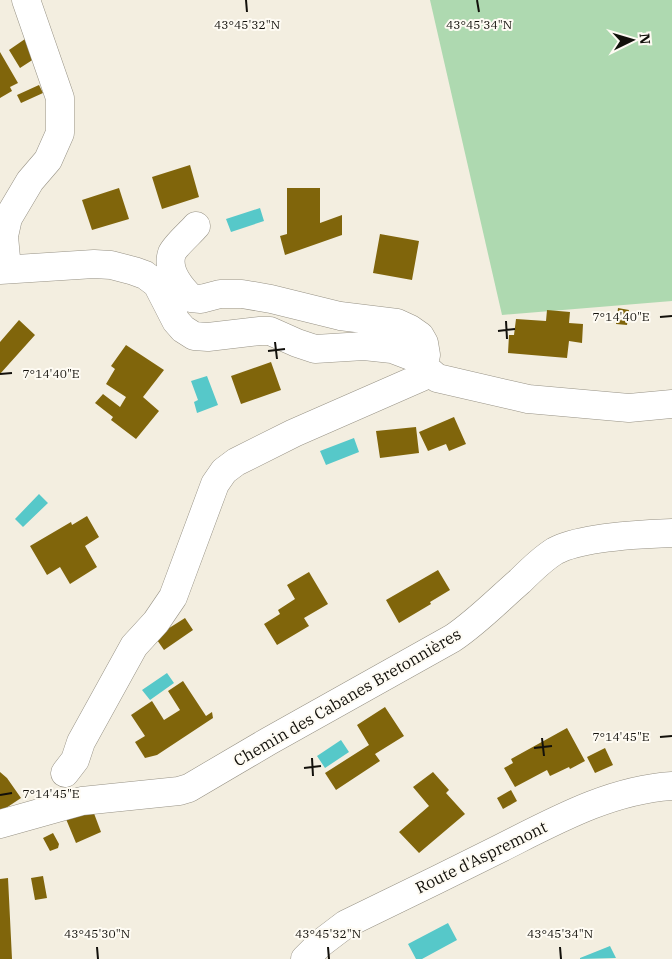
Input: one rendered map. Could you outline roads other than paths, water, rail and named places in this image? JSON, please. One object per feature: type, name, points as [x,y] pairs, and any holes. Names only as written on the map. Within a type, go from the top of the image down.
[{"type":"street","points":[[26,0],[60,98],[60,133],[48,160],[30,181],[8,218],[4,236],[3,269],[94,264],[111,265],[145,275],[157,284],[176,321],[194,336],[208,337],[270,331],[296,344],[316,349],[364,346],[392,349],[413,357],[437,378],[528,399],[629,408],[672,404]]},
{"type":"street","points":[[196,226],[172,252],[171,264],[173,274],[191,298],[201,299],[220,294],[242,294],[271,298],[340,316],[397,323],[420,336],[424,343],[427,369]]},
{"type":"street","points":[[65,773],[76,760],[81,742],[134,646],[156,622],[173,597],[214,484],[224,470],[294,433],[427,369]]},
{"type":"street","name":"Chemin des Cabanes Bretonnières","points":[[0,824],[82,801],[179,791],[189,788],[277,736],[453,638],[469,627],[540,562],[556,551],[585,542],[609,538],[672,534]]},
{"type":"street","name":"Route d'Aspremont","points":[[305,959],[321,943],[346,924],[557,820],[603,800],[628,792],[653,787],[672,786]]},
{"type":"water","points":[[260,208],[264,221],[231,232],[226,219]]},
{"type":"water","points":[[207,376],[218,405],[197,413],[194,402],[198,400],[191,381]]},
{"type":"water","points":[[354,438],[359,452],[326,465],[320,451]]},
{"type":"water","points":[[39,494],[48,503],[23,527],[15,519]]},
{"type":"water","points":[[167,673],[174,683],[150,700],[142,690]]},
{"type":"water","points":[[341,740],[349,752],[325,768],[317,756]]},
{"type":"water","points":[[448,923],[457,940],[422,959],[416,959],[408,944]]},
{"type":"water","points":[[610,946],[616,958],[580,959],[580,958]]}]
